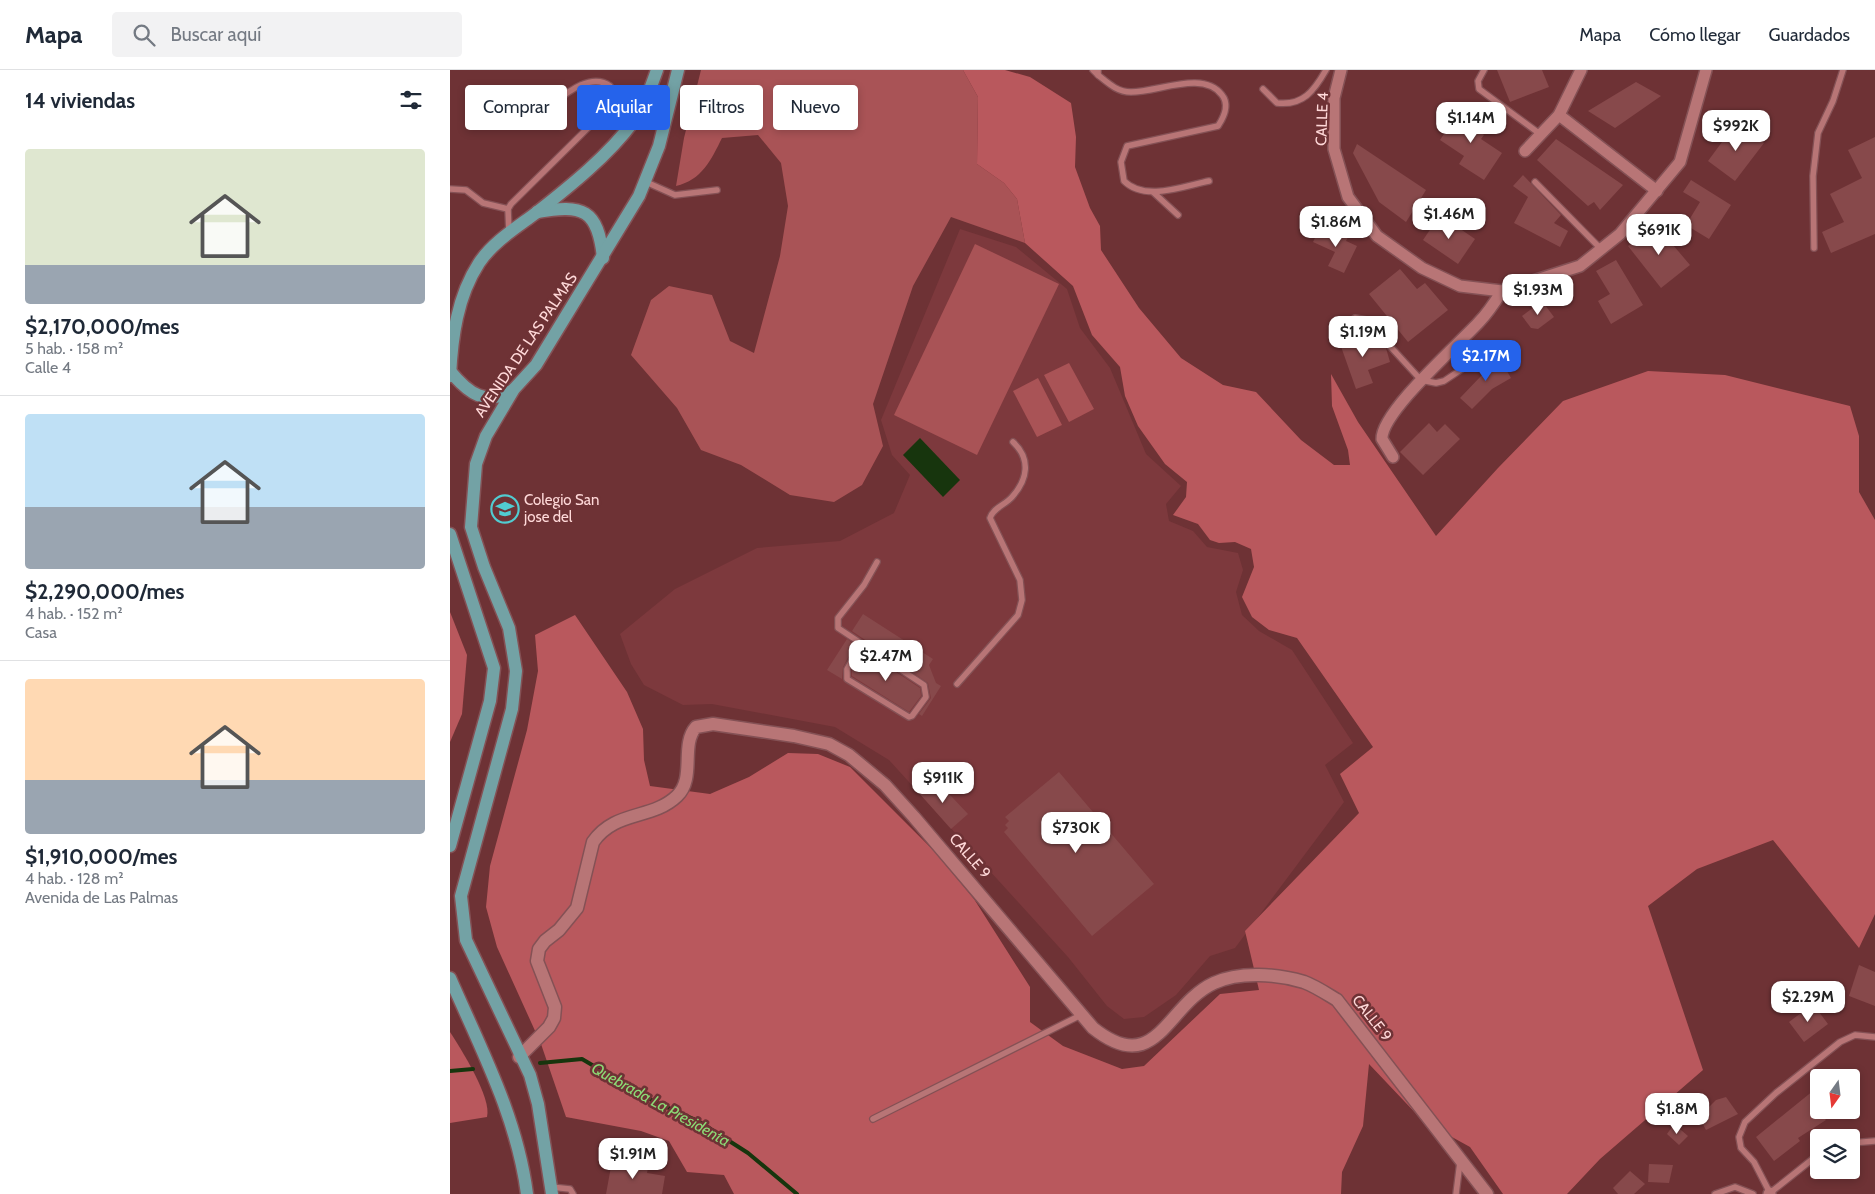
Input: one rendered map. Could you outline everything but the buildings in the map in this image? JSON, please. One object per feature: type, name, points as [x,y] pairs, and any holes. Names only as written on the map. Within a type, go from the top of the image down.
[{"type":"main road","points":[[450,376],[452,339],[466,288],[479,263],[509,232],[537,212],[598,160],[633,122],[646,100],[657,70]]},
{"type":"main road","name":"AVENIDA DE LAS PALMAS","points":[[552,1190],[538,1104],[530,1075],[519,1056],[466,940],[461,896],[512,709],[516,671],[509,628],[484,568],[471,527],[476,464],[486,436],[514,390],[536,365],[603,258],[639,196],[659,146],[678,70]]},
{"type":"main road","points":[[537,212],[558,208],[585,212],[594,221],[600,234],[603,258]]},
{"type":"main road","points":[[450,371],[460,383],[478,396],[490,399],[504,396],[514,390]]},
{"type":"main road","points":[[450,534],[494,668],[490,701],[450,846]]},
{"type":"main road","points":[[450,978],[500,1088],[514,1128],[527,1194]]},
{"type":"street","name":"CALLE 4","points":[[1342,70],[1334,98],[1334,149],[1348,197],[1377,236],[1422,268],[1460,286],[1502,291],[1580,266],[1620,234],[1680,162],[1706,70]]},
{"type":"street","points":[[1525,151],[1559,115],[1581,70]]},
{"type":"street","points":[[1559,115],[1657,191]]},
{"type":"street","points":[[1393,457],[1382,439],[1384,426],[1421,380],[1479,323],[1502,291]]},
{"type":"street","name":"CALLE 9","points":[[519,1056],[549,1028],[554,1018],[555,1008],[537,961],[539,949],[545,940],[559,930],[576,908],[593,842],[604,828],[631,815],[656,809],[679,794],[687,771],[690,736],[696,726],[704,724],[794,736],[829,744],[849,755],[884,785],[914,817],[1093,1028],[1115,1042],[1140,1046],[1152,1041],[1200,992],[1214,983],[1245,976],[1277,976],[1305,982],[1337,1000],[1487,1194]]},
{"type":"lane","points":[[1264,88],[1277,103],[1289,104],[1302,100],[1316,87],[1326,70]]},
{"type":"lane","points":[[1484,70],[1478,81],[1478,90],[1540,134]]},
{"type":"lane","points":[[1814,248],[1813,176],[1818,133],[1833,101],[1843,70]]},
{"type":"lane","points":[[1096,72],[1110,86],[1132,92],[1202,81],[1217,89],[1224,97],[1226,110],[1218,126],[1127,146],[1120,162],[1124,181],[1137,191],[1153,192],[1209,181]]},
{"type":"lane","points":[[509,232],[508,209],[604,112],[612,94],[610,86],[603,80],[588,80],[567,94]]},
{"type":"lane","points":[[646,182],[675,195],[717,190]]},
{"type":"lane","points":[[1535,182],[1602,250]]},
{"type":"lane","points":[[450,190],[466,190],[484,203],[508,209]]},
{"type":"lane","points":[[1153,192],[1178,215]]},
{"type":"lane","points":[[1341,331],[1355,318],[1366,320],[1421,380],[1436,383],[1444,382],[1471,363],[1496,351]]},
{"type":"lane","points":[[956,684],[1018,615],[1022,600],[1020,580],[990,518],[993,512],[1013,496],[1025,474],[1026,460],[1022,450],[1013,442]]},
{"type":"lane","points":[[861,644],[847,669],[847,679],[909,717],[912,716],[926,698],[924,685],[861,644],[836,625],[838,618],[864,585],[877,562]]},
{"type":"lane","points":[[874,1119],[1083,1014]]},
{"type":"lane","points":[[1810,1161],[1770,1193],[1754,1162],[1741,1148],[1739,1137],[1745,1122],[1776,1093],[1840,1042],[1855,1035],[1875,1037]]},
{"type":"lane","points":[[1860,1142],[1875,1141]]},
{"type":"lane","points":[[1456,1194],[1460,1160]]},
{"type":"lane","points":[[1715,1194],[1735,1187],[1753,1194]]},
{"type":"lane","points":[[552,1190],[570,1189],[573,1194]]},
{"type":"shaded area","points":[[701,70],[963,70],[978,97],[977,164],[1004,183],[1017,199],[1025,243],[951,217],[913,286],[873,404],[883,446],[862,485],[834,502],[790,495],[741,465],[701,450],[677,408],[631,355],[651,300],[669,286],[712,295],[730,341],[754,353],[780,256],[788,206],[781,163],[758,135],[722,138],[705,168],[693,179],[676,186],[686,130],[763,130],[763,85],[697,85]]},
{"type":"shaded area","points":[[963,70],[1005,70],[1030,77],[1071,103],[1076,137],[1075,167],[1090,208],[1100,226],[1101,250],[1139,308],[1181,358],[1223,385],[1256,392],[1301,440],[1334,465],[1350,465],[1348,450],[1332,406],[1331,374],[1358,422],[1436,536],[1563,401],[1648,371],[1725,375],[1850,406],[1859,436],[1859,492],[1875,520],[1875,914],[1859,948],[1773,840],[1697,869],[1648,906],[1703,1070],[1600,1159],[1567,1194],[1503,1194],[1470,1147],[1423,1121],[1369,1064],[1363,1126],[1342,1172],[1341,1194],[734,1194],[724,1175],[687,1172],[669,1141],[641,1131],[566,1117],[541,1044],[497,947],[486,907],[490,866],[527,730],[538,671],[535,635],[575,615],[627,692],[643,729],[644,760],[650,786],[710,794],[749,777],[788,753],[818,754],[850,767],[936,853],[974,899],[1030,987],[1030,1022],[1063,1046],[1122,1069],[1144,1066],[1220,994],[1259,990],[1245,931],[1359,813],[1340,774],[1373,747],[1297,638],[1269,630],[1252,617],[1242,597],[1254,567],[1251,549],[1235,542],[1219,543],[1210,540],[1198,524],[1173,515],[1186,497],[1187,482],[1165,464],[1138,426],[1125,396],[1120,367],[1092,335],[1073,286],[1025,243],[1017,199],[1004,183],[977,164],[978,97]]},
{"type":"shaded area","points":[[960,229],[1016,247],[1067,289],[1080,328],[1110,368],[1146,454],[1181,486],[1166,504],[1169,521],[1193,531],[1207,547],[1238,553],[1243,570],[1236,592],[1242,615],[1259,631],[1292,650],[1353,743],[1325,765],[1344,802],[1235,948],[1210,956],[1176,995],[1144,1017],[1124,1019],[1107,1006],[1068,957],[889,760],[835,727],[712,704],[683,705],[644,685],[631,664],[620,634],[675,589],[757,548],[840,541],[894,513],[910,475],[892,455],[881,420]]},
{"type":"shaded area","points":[[975,244],[1059,284],[977,455],[894,415]]},
{"type":"shaded area","points":[[1069,363],[1094,409],[1069,422],[1044,375]]},
{"type":"shaded area","points":[[1038,378],[1062,425],[1037,437],[1013,391]]},
{"type":"shaded area","points":[[920,438],[960,480],[943,497],[903,455]]},
{"type":"shaded area","points":[[450,612],[467,655],[462,714],[450,742]]},
{"type":"shaded area","points":[[450,1032],[468,1061],[480,1086],[485,1098],[487,1117],[450,1123]]},
{"type":"waterway","name":"Quebrada La Presidenta","points":[[540,1063],[582,1059],[653,1101],[698,1121],[748,1153],[797,1194]]},
{"type":"waterway","name":"Quebrada La Presidenta","points":[[450,1071],[473,1069]]},
{"type":"place","name":"Colegio San jose del","points":[[505,509]]}]
